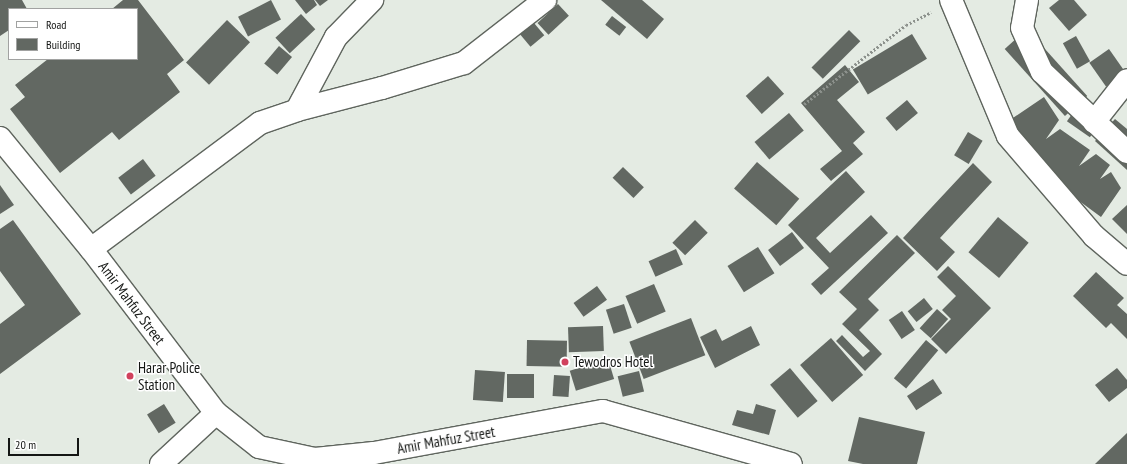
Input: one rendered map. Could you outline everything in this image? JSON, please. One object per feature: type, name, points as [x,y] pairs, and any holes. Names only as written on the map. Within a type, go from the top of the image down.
[{"type":"street","points":[[297,110],[336,37],[372,0]]},
{"type":"street","points":[[90,249],[260,123],[297,110],[382,88],[464,63],[545,0]]},
{"type":"street","points":[[1027,0],[1022,28],[1042,72],[1127,152]]},
{"type":"street","points":[[951,1],[1008,136],[1094,236],[1127,264]]},
{"type":"street","points":[[1094,122],[1127,80]]},
{"type":"street","name":"Amir Mahfuz Street","points":[[0,138],[90,249],[216,413],[259,447],[315,459],[374,453],[603,411],[791,464]]},
{"type":"street","points":[[161,464],[216,413]]},
{"type":"path","points":[[804,104],[906,25],[951,1]]},
{"type":"building","points":[[0,0],[22,0],[26,8],[8,8],[8,31],[0,36]]},
{"type":"building","points":[[123,0],[138,0],[184,60],[167,74],[180,92],[119,140],[112,132],[60,173],[10,109],[25,97],[15,85],[47,60],[138,60],[138,8],[113,8]]},
{"type":"building","points":[[271,0],[281,20],[248,36],[238,17]]},
{"type":"building","points":[[295,0],[314,0],[317,5],[306,14]]},
{"type":"building","points":[[315,0],[328,0],[320,6]]},
{"type":"building","points":[[601,0],[642,0],[664,19],[647,39]]},
{"type":"building","points":[[1059,0],[1074,0],[1087,15],[1069,31],[1049,8]]},
{"type":"building","points":[[558,4],[569,16],[548,35],[538,23]]},
{"type":"building","points":[[301,14],[315,29],[290,53],[275,38]]},
{"type":"building","points":[[612,16],[626,27],[619,36],[605,25]]},
{"type":"building","points":[[227,20],[250,42],[209,85],[186,62]]},
{"type":"building","points":[[534,23],[544,35],[530,47],[520,35]]},
{"type":"building","points":[[1027,29],[1087,96],[1065,116],[1005,49]]},
{"type":"building","points":[[849,30],[860,41],[823,79],[812,67]]},
{"type":"building","points":[[912,34],[927,59],[868,94],[853,70]]},
{"type":"building","points":[[1076,36],[1090,61],[1077,69],[1063,43]]},
{"type":"building","points":[[279,46],[292,57],[277,75],[264,64]]},
{"type":"building","points":[[1109,49],[1126,73],[1106,87],[1089,63]]},
{"type":"building","points":[[845,65],[859,82],[837,100],[865,132],[853,143],[863,154],[831,181],[820,169],[842,151],[801,103]]},
{"type":"building","points":[[768,76],[784,94],[762,114],[746,96]]},
{"type":"building","points":[[1044,97],[1059,120],[1046,139],[1060,129],[1090,150],[1079,166],[1096,154],[1110,165],[1100,179],[1111,172],[1121,188],[1101,217],[1044,175],[1004,124]]},
{"type":"building","points":[[907,100],[918,113],[896,131],[886,118]]},
{"type":"building","points":[[1079,104],[1102,120],[1090,137],[1067,121]]},
{"type":"building","points":[[789,113],[804,131],[769,160],[755,142]]},
{"type":"building","points":[[1115,119],[1127,129],[1127,170],[1095,141]]},
{"type":"building","points":[[968,132],[983,141],[969,164],[954,155]]},
{"type":"building","points":[[143,159],[156,176],[131,194],[118,178]]},
{"type":"building","points":[[757,162],[799,199],[776,225],[734,188]]},
{"type":"building","points":[[973,163],[992,182],[940,238],[955,252],[937,271],[903,238]]},
{"type":"building","points":[[623,167],[644,187],[633,198],[613,178]]},
{"type":"building","points":[[846,171],[865,192],[816,238],[830,253],[871,215],[888,233],[821,295],[811,284],[829,268],[788,225]]},
{"type":"building","points":[[0,185],[14,205],[0,214]]},
{"type":"building","points":[[1127,205],[1127,234],[1112,219]]},
{"type":"building","points":[[998,217],[1029,243],[999,278],[968,252]]},
{"type":"building","points":[[13,220],[81,314],[0,374],[0,324],[25,305],[0,271],[0,229]]},
{"type":"building","points":[[695,220],[708,233],[685,255],[672,243]]},
{"type":"building","points":[[792,232],[804,248],[780,266],[768,250]]},
{"type":"building","points":[[897,235],[915,253],[868,299],[879,310],[859,330],[882,354],[865,371],[836,341],[842,335],[863,357],[870,351],[842,324],[857,309],[839,292]]},
{"type":"building","points":[[758,247],[774,273],[744,292],[727,266]]},
{"type":"building","points":[[676,249],[683,265],[656,277],[649,261]]},
{"type":"building","points":[[948,266],[991,308],[946,354],[931,339],[951,319],[942,310],[956,296],[937,277]]},
{"type":"building","points":[[1096,272],[1124,298],[1117,305],[1127,314],[1127,339],[1111,323],[1106,328],[1073,296]]},
{"type":"building","points":[[654,284],[666,312],[637,324],[625,296]]},
{"type":"building","points":[[597,286],[607,300],[584,317],[574,303]]},
{"type":"building","points":[[924,298],[933,309],[916,322],[908,311]]},
{"type":"building","points":[[624,304],[632,328],[614,334],[606,310]]},
{"type":"building","points":[[937,309],[948,319],[931,338],[920,328]]},
{"type":"building","points":[[902,311],[915,330],[902,339],[889,320]]},
{"type":"building","points":[[691,318],[705,355],[644,379],[629,342]]},
{"type":"building","points":[[603,326],[604,351],[569,352],[568,327]]},
{"type":"building","points":[[751,326],[760,345],[715,368],[700,337],[716,329],[722,341]]},
{"type":"building","points":[[831,338],[863,375],[832,402],[800,365]]},
{"type":"building","points":[[527,340],[567,341],[567,367],[527,366]]},
{"type":"building","points":[[926,340],[938,350],[906,389],[894,378]]},
{"type":"building","points":[[608,359],[614,379],[576,391],[570,371]]},
{"type":"building","points":[[790,368],[818,401],[798,418],[770,385]]},
{"type":"building","points":[[1117,368],[1127,380],[1127,388],[1109,402],[1095,385]]},
{"type":"building","points":[[475,370],[505,372],[503,402],[473,400]]},
{"type":"building","points":[[639,371],[644,391],[623,397],[618,376]]},
{"type":"building","points":[[507,374],[534,374],[534,398],[507,398]]},
{"type":"building","points":[[554,375],[570,376],[568,397],[553,396]]},
{"type":"building","points":[[933,379],[942,393],[916,410],[907,396]]},
{"type":"building","points":[[164,404],[176,423],[159,433],[147,415]]},
{"type":"building","points":[[756,404],[776,410],[769,435],[732,425],[737,410],[753,414]]},
{"type":"building","points":[[859,417],[925,432],[917,464],[863,464],[848,461]]},
{"type":"building","points":[[1127,433],[1127,464],[1095,464]]},
{"type":"place","name":"Tewodros Hotel","points":[[565,362]]},
{"type":"place","name":"Harar Police Station","points":[[130,376]]}]
